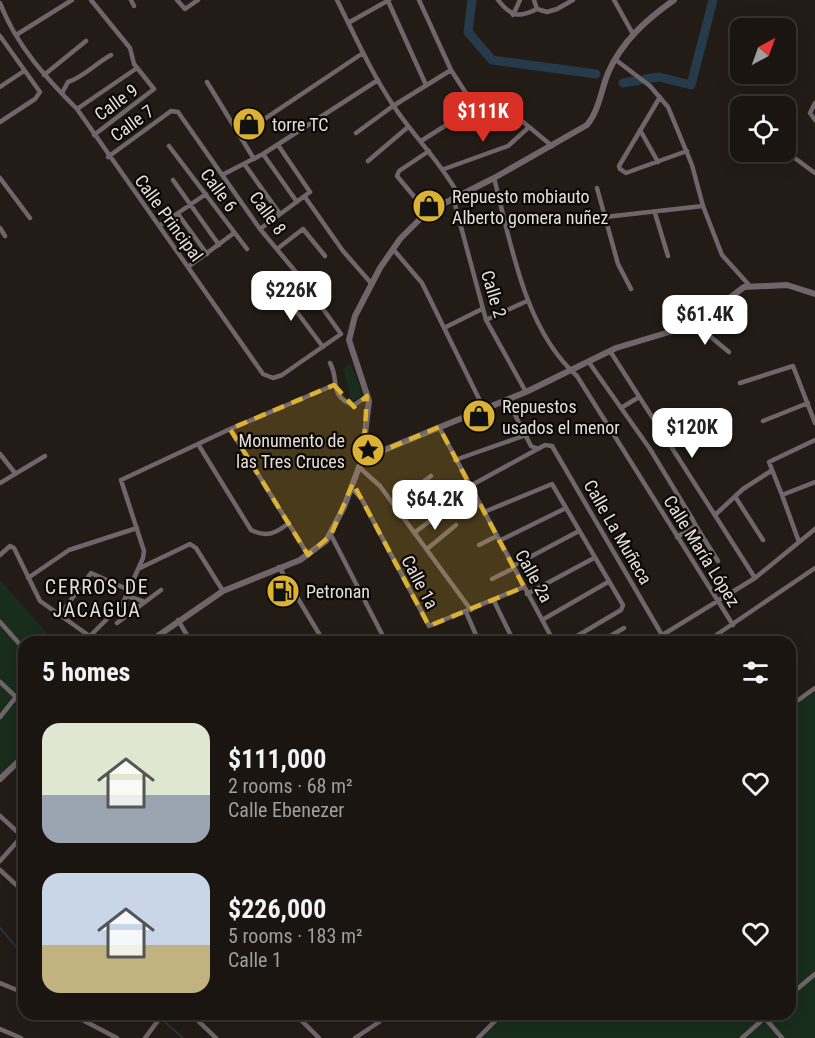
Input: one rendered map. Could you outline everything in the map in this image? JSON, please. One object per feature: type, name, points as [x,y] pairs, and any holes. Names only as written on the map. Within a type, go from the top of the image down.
[{"type":"street","points":[[16,35],[72,0]]},
{"type":"street","points":[[77,109],[137,68],[130,48],[109,26],[91,0]]},
{"type":"street","points":[[131,0],[134,6]]},
{"type":"street","points":[[177,0],[183,9],[198,0]]},
{"type":"street","name":"Calle 2","points":[[337,0],[393,106],[444,169],[456,196],[486,320],[526,392]]},
{"type":"street","points":[[348,23],[388,0],[426,85]]},
{"type":"street","points":[[419,0],[452,70],[475,107]]},
{"type":"street","points":[[498,0],[513,15],[520,16],[537,9],[547,12],[557,9],[573,0]]},
{"type":"street","points":[[513,15],[520,0]]},
{"type":"street","points":[[534,0],[537,9]]},
{"type":"street","points":[[614,0],[633,34]]},
{"type":"street","points":[[157,636],[223,591],[308,555],[331,535],[362,459],[369,408],[367,396],[350,350],[349,335],[371,282],[393,249],[427,212],[552,146],[591,120],[616,60],[633,34],[654,14],[674,0]]},
{"type":"street","name":"Calle Principal","points":[[1,2],[16,35],[44,75],[77,109],[108,157],[266,376],[273,378],[282,375],[342,334]]},
{"type":"street","points":[[0,36],[2,44],[39,90],[39,95],[0,122]]},
{"type":"street","points":[[44,75],[86,41]]},
{"type":"street","points":[[239,136],[363,53]]},
{"type":"street","points":[[62,93],[68,82],[80,78],[90,67],[111,55]]},
{"type":"street","points":[[616,60],[660,97],[675,119],[703,206],[722,255],[749,285]]},
{"type":"street","name":"Calle 9","points":[[94,135],[154,89],[137,68]]},
{"type":"street","points":[[356,134],[393,106],[452,70]]},
{"type":"street","points":[[0,87],[24,71]]},
{"type":"street","points":[[224,174],[245,165],[378,80]]},
{"type":"street","points":[[207,81],[254,159]]},
{"type":"street","points":[[660,97],[619,166],[620,169],[626,173],[687,152]]},
{"type":"street","points":[[815,103],[810,113],[815,120]]},
{"type":"street","points":[[421,141],[475,107],[506,109],[552,146]]},
{"type":"street","name":"Calle 7","points":[[108,157],[171,111]]},
{"type":"street","name":"Calle 8","points":[[171,111],[177,111],[182,116],[260,229],[342,334]]},
{"type":"street","points":[[368,161],[408,127]]},
{"type":"street","points":[[444,169],[508,146],[530,127]]},
{"type":"street","points":[[640,130],[657,162]]},
{"type":"street","points":[[260,229],[309,194],[309,189],[278,144]]},
{"type":"street","name":"Calle 6","points":[[169,146],[248,249]]},
{"type":"street","points":[[427,212],[397,176],[399,171],[429,151]]},
{"type":"street","points":[[263,153],[297,202]]},
{"type":"street","points":[[796,159],[815,173]]},
{"type":"street","points":[[245,165],[280,214]]},
{"type":"street","points":[[0,178],[30,218]]},
{"type":"street","name":"Calle María López","points":[[494,178],[527,301],[563,364],[577,376],[733,625]]},
{"type":"street","points":[[173,180],[219,245]]},
{"type":"street","points":[[597,188],[607,217],[618,264],[631,289]]},
{"type":"street","points":[[159,226],[206,194]]},
{"type":"street","points":[[305,197],[343,251],[371,282]]},
{"type":"street","points":[[578,220],[703,206]]},
{"type":"street","points":[[655,213],[668,256]]},
{"type":"street","points":[[178,214],[207,254]]},
{"type":"street","points":[[0,228],[5,236]]},
{"type":"street","points":[[277,249],[303,229],[325,256]]},
{"type":"street","points":[[188,267],[234,233]]},
{"type":"street","points":[[393,249],[422,283],[484,409]]},
{"type":"street","points":[[276,284],[323,347]]},
{"type":"street","points":[[362,459],[526,392],[610,351],[694,323],[729,296],[749,285],[794,285],[815,294]]},
{"type":"street","points":[[486,320],[527,301]]},
{"type":"street","points":[[444,328],[482,309]]},
{"type":"street","points":[[694,323],[729,352]]},
{"type":"street","points":[[342,334],[349,335]]},
{"type":"street","points":[[610,351],[754,578]]},
{"type":"street","points":[[588,361],[650,449],[718,561]]},
{"type":"street","points":[[330,363],[335,372],[334,385],[341,397],[350,405],[359,403],[367,396]]},
{"type":"street","points":[[740,383],[793,366],[815,423]]},
{"type":"street","points":[[0,555],[8,547],[14,548],[40,601],[91,636],[109,619],[127,596],[140,568],[144,551],[121,480],[230,429],[334,385]]},
{"type":"street","points":[[621,408],[639,397]]},
{"type":"street","points":[[507,399],[531,446],[538,450]]},
{"type":"street","points":[[763,421],[808,403]]},
{"type":"street","name":"Calle 2a","points":[[439,427],[551,636]]},
{"type":"street","points":[[230,429],[308,555]]},
{"type":"street","points":[[455,460],[526,435]]},
{"type":"street","points":[[799,542],[768,465],[771,460],[815,440]]},
{"type":"street","points":[[198,444],[251,530],[259,534],[271,534],[289,523]]},
{"type":"street","name":"Calle La Muñeca","points":[[538,450],[549,445],[554,448],[662,635]]},
{"type":"street","points":[[470,486],[538,450]]},
{"type":"street","points":[[0,454],[15,473]]},
{"type":"street","points":[[0,483],[45,456]]},
{"type":"street","points":[[360,468],[380,486],[427,549],[469,611],[477,636]]},
{"type":"street","points":[[715,515],[763,474],[771,471]]},
{"type":"street","points":[[393,504],[431,476]]},
{"type":"street","points":[[782,495],[815,482]]},
{"type":"street","points":[[484,512],[549,483],[622,603],[622,609],[577,636]]},
{"type":"street","name":"Calle 1a","points":[[351,488],[361,498],[429,626],[469,611]]},
{"type":"street","points":[[736,498],[763,540]]},
{"type":"street","points":[[479,545],[566,508]]},
{"type":"street","points":[[414,532],[443,511]]},
{"type":"street","points":[[427,549],[456,525]]},
{"type":"street","points":[[678,537],[696,526]]},
{"type":"street","points":[[28,578],[69,550],[137,528]]},
{"type":"street","points":[[662,635],[754,578],[815,529]]},
{"type":"street","points":[[492,579],[579,531]]},
{"type":"street","points":[[331,535],[383,636]]},
{"type":"street","points":[[140,568],[190,544],[196,548],[223,591]]},
{"type":"street","points":[[527,594],[594,558]]},
{"type":"street","points":[[279,567],[320,636]]},
{"type":"street","points":[[716,636],[815,568]]},
{"type":"street","points":[[59,616],[92,573],[129,590]]},
{"type":"street","points":[[542,620],[608,582]]},
{"type":"street","points":[[469,611],[524,588]]},
{"type":"street","points":[[117,623],[161,590]]},
{"type":"street","points":[[127,596],[145,602]]},
{"type":"street","points":[[494,601],[511,636]]},
{"type":"street","points":[[178,620],[187,636]]},
{"type":"street","points":[[0,622],[18,642]]},
{"type":"street","points":[[610,636],[624,628]]},
{"type":"street","points":[[0,682],[15,695],[14,702],[0,717]]},
{"type":"street","points":[[796,702],[815,688]]},
{"type":"street","points":[[0,778],[18,762]]},
{"type":"street","points":[[0,816],[18,832]]},
{"type":"street","points":[[0,861],[18,841]]},
{"type":"street","points":[[0,870],[18,886]]},
{"type":"street","points":[[796,990],[815,974]]},
{"type":"street","points":[[0,983],[18,990]]},
{"type":"street","points":[[82,1020],[117,1038]]},
{"type":"street","points":[[145,1038],[159,1020]]},
{"type":"street","points":[[196,1020],[216,1038]]},
{"type":"street","points":[[301,1020],[319,1038]]},
{"type":"street","points":[[478,1038],[496,1020]]},
{"type":"street","points":[[742,1038],[762,1020]]},
{"type":"street","points":[[770,1020],[782,1038]]},
{"type":"street","points":[[355,1038],[379,1022]]},
{"type":"street","points":[[0,1029],[21,1038]]},
{"type":"highlighted area","points":[[334,385],[354,407],[367,396],[363,459],[439,427],[524,587],[429,626],[353,483],[331,535],[308,555],[230,429]]},
{"type":"green space","points":[[351,364],[363,395],[352,402],[343,368]]},
{"type":"green space","points":[[0,580],[50,636],[18,636],[18,758],[0,773]]},
{"type":"green space","points":[[815,691],[815,1038],[482,1038],[500,1020],[796,1020],[796,704]]},
{"type":"waterway","points":[[472,0],[468,32],[492,60],[596,74]]},
{"type":"waterway","points":[[645,79],[659,77],[691,85],[713,0]]},
{"type":"waterway","points":[[623,83],[640,80]]},
{"type":"waterway","points":[[0,928],[18,949]]},
{"type":"waterway","points":[[163,1020],[183,1038]]},
{"type":"place","name":"torre TC","points":[[249,124]]},
{"type":"place","name":"Repuesto mobiauto Alberto gomera nuñez","points":[[429,206]]},
{"type":"place","name":"Repuestos usados el menor","points":[[479,416]]},
{"type":"place","name":"Monumento de las Tres Cruces","points":[[368,450]]},
{"type":"place","name":"Petronan","points":[[283,591]]},
{"type":"district","name":"CERROS DE JACAGUA","points":[[97,598]]}]
